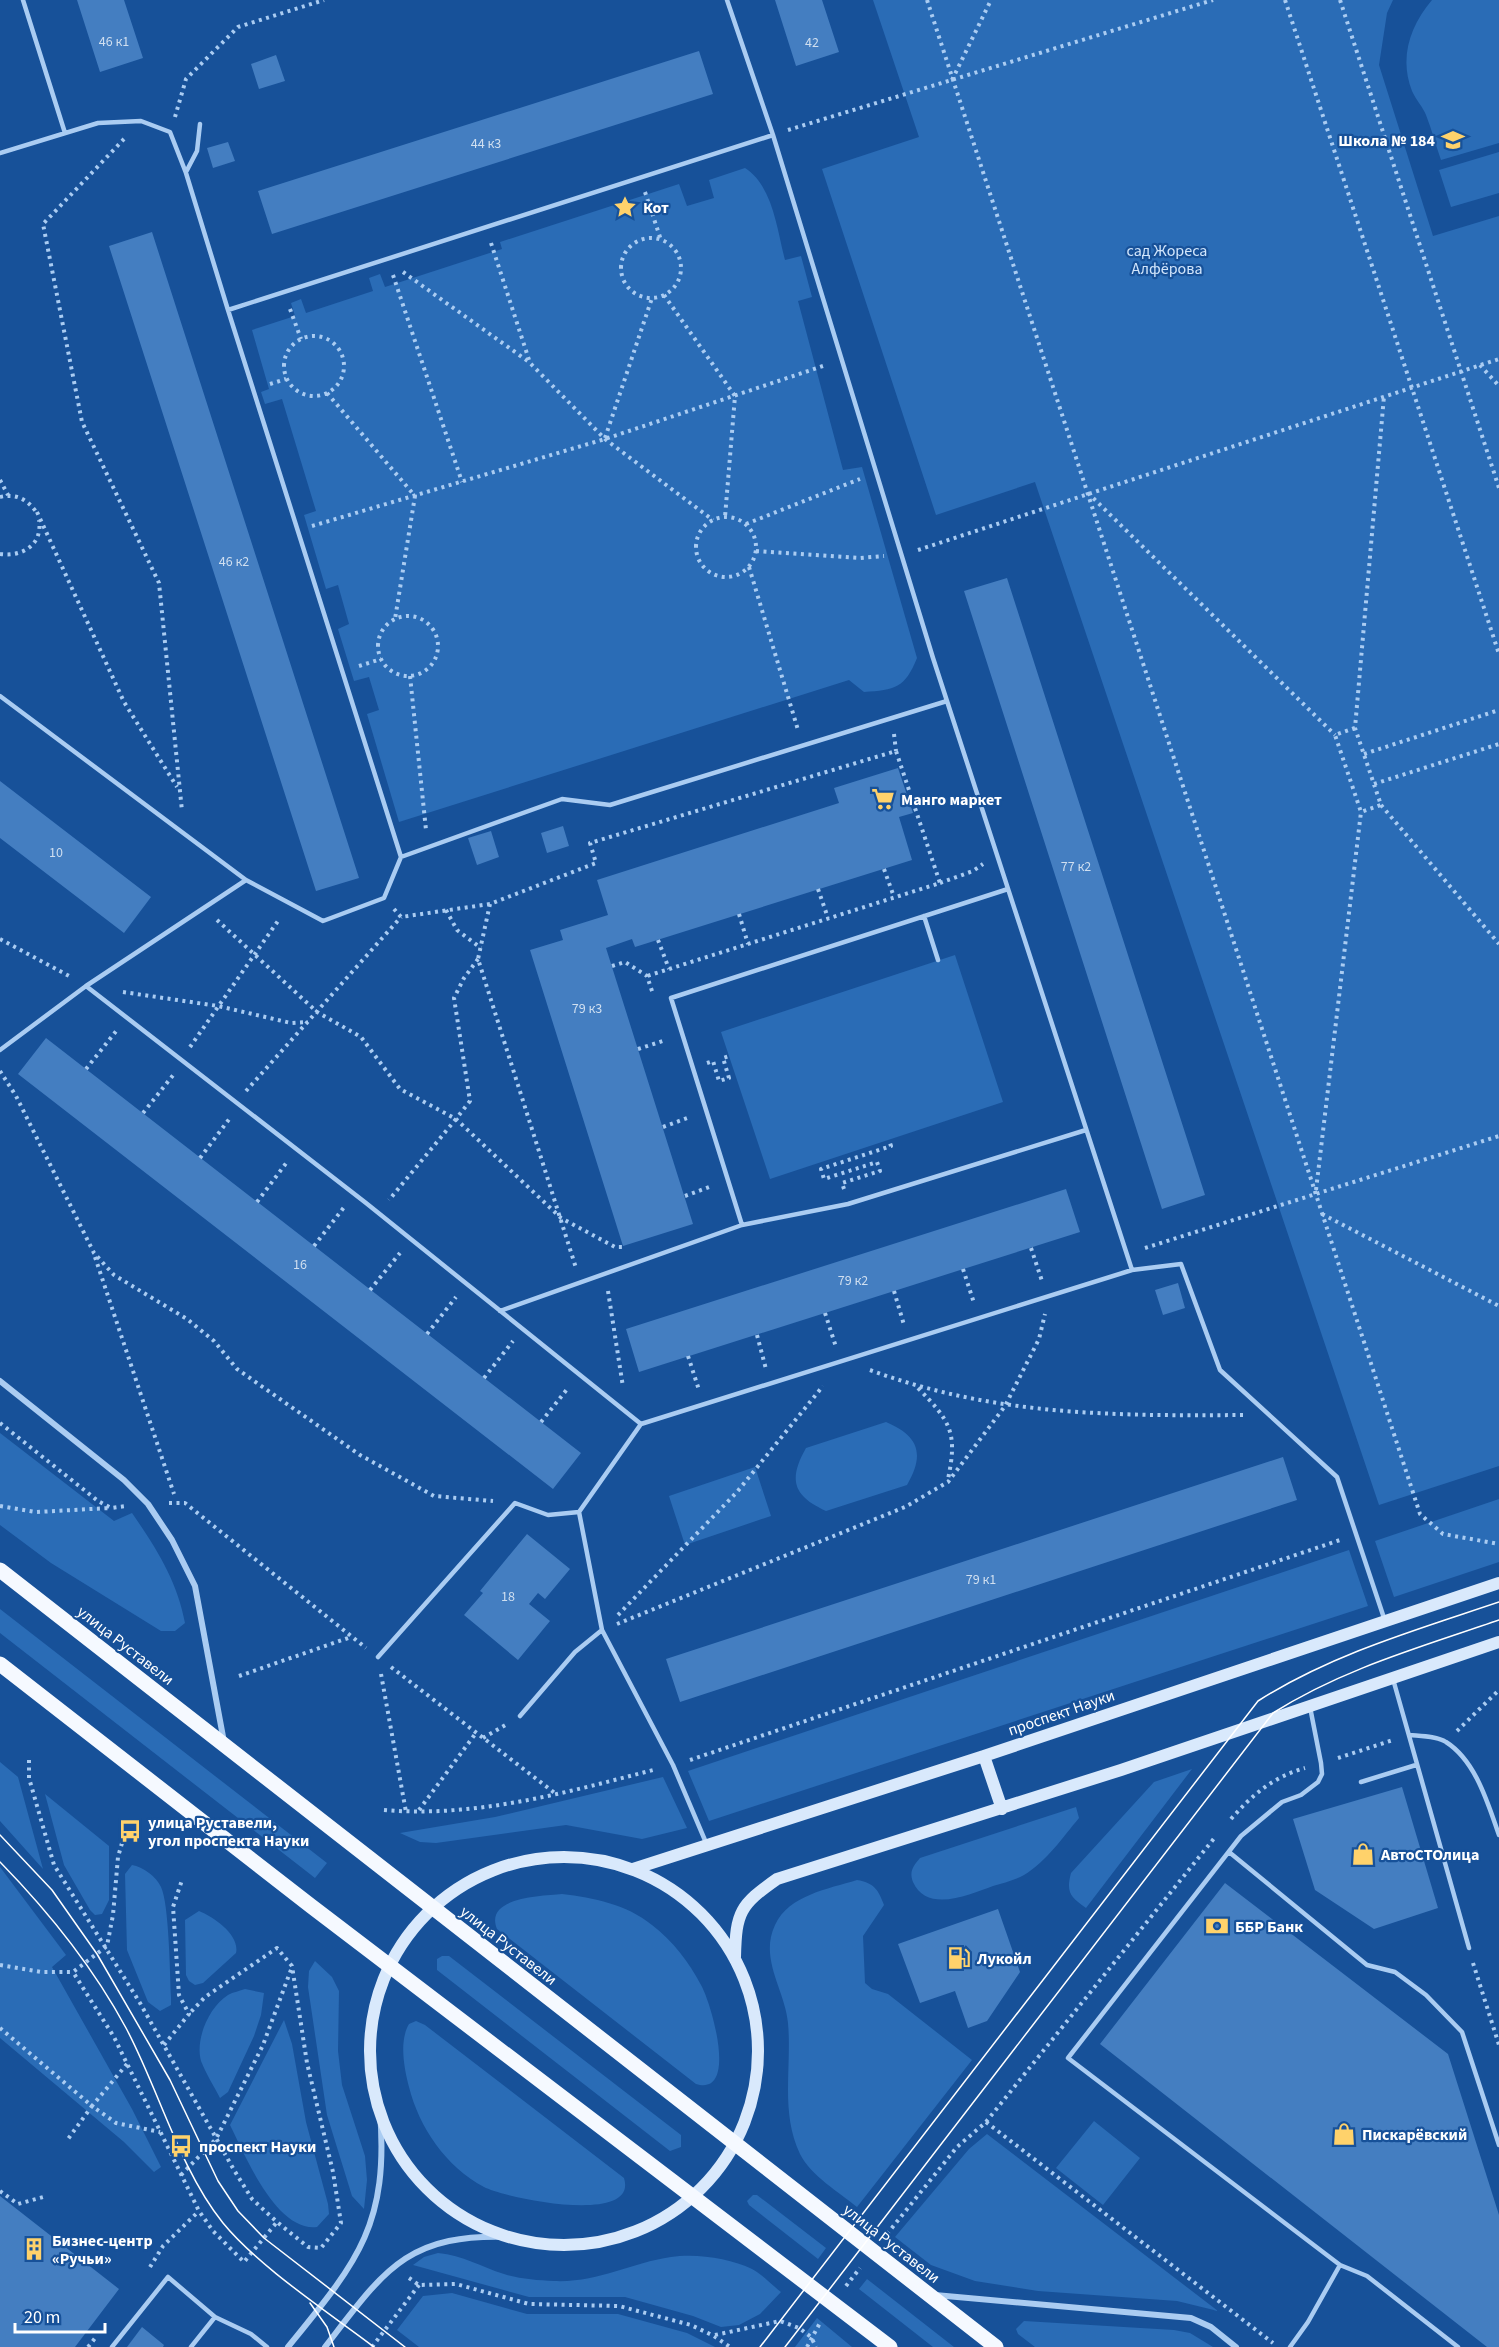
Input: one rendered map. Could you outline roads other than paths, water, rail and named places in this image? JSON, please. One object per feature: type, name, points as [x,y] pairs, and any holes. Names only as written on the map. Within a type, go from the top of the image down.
[{"type":"main road","name":"улица Руставели","points":[[0,1570],[224,1742],[734,2144],[996,2347]]},
{"type":"main road","name":"проспект Науки","points":[[633,1869],[984,1756],[1499,1583]]},
{"type":"main road","points":[[735,1959],[736,1921],[755,1895],[777,1879],[1002,1809],[1499,1642]]},
{"type":"main road","points":[[0,1664],[389,1966],[890,2347]]},
{"type":"main road","points":[[984,1756],[1002,1809]]},
{"type":"main road","points":[[581,1857],[633,1869],[664,1884],[708,1920],[735,1959],[752,2003],[758,2051],[752,2099],[734,2144],[693,2197],[650,2225],[604,2241],[557,2245],[510,2237],[480,2226],[453,2210],[429,2191],[403,2158],[380,2111],[372,2075],[370,2038],[376,2001],[389,1966],[408,1935],[433,1908],[477,1877],[528,1860],[581,1857]]},
{"type":"street","points":[[0,1381],[124,1480],[148,1504],[172,1540],[195,1586],[224,1742]]},
{"type":"street","points":[[288,2347],[346,2274],[359,2254],[373,2220],[382,2145],[380,2111]]},
{"type":"street","points":[[325,2347],[394,2265],[417,2251],[442,2241],[474,2236],[510,2237]]},
{"type":"street","points":[[929,2295],[1191,2318],[1211,2327],[1236,2347]]},
{"type":"lane","points":[[23,0],[65,133]]},
{"type":"lane","points":[[728,0],[773,135],[875,474],[947,701],[1132,1270]]},
{"type":"lane","points":[[0,153],[98,123],[141,121],[170,132],[186,173],[401,857],[384,898],[323,921],[246,880],[0,696]]},
{"type":"lane","points":[[186,173],[197,151],[200,124]]},
{"type":"lane","points":[[228,310],[388,261],[773,135]]},
{"type":"lane","points":[[401,857],[562,799],[610,806],[947,701]]},
{"type":"lane","points":[[0,1050],[86,986],[246,880]]},
{"type":"lane","points":[[742,1225],[671,998],[1008,889]]},
{"type":"lane","points":[[924,916],[938,960]]},
{"type":"lane","points":[[86,986],[355,1194],[640,1424]]},
{"type":"lane","points":[[500,1311],[581,1280],[742,1225],[848,1204],[1086,1130]]},
{"type":"lane","points":[[707,1845],[673,1765],[603,1630],[579,1512],[640,1424],[1132,1270],[1181,1264],[1220,1370],[1337,1477],[1385,1621]]},
{"type":"lane","points":[[378,1657],[514,1503],[548,1515],[579,1512]]},
{"type":"lane","points":[[520,1716],[575,1652],[603,1630]]},
{"type":"lane","points":[[1393,1677],[1469,1948]]},
{"type":"lane","points":[[1309,1705],[1321,1763],[1322,1774],[1318,1782],[1311,1790],[1281,1802],[1241,1836],[1068,2058],[1340,2265],[1367,2276],[1458,2347]]},
{"type":"lane","points":[[1410,1735],[1446,1742],[1469,1765],[1486,1798],[1499,1835]]},
{"type":"lane","points":[[1361,1782],[1416,1765]]},
{"type":"lane","points":[[1229,1852],[1367,1965],[1395,1972],[1426,1995],[1462,2032],[1499,2145]]},
{"type":"lane","points":[[1290,2347],[1308,2322],[1340,2265]]},
{"type":"lane","points":[[112,2347],[168,2277],[215,2318],[251,2334],[267,2347]]},
{"type":"lane","points":[[191,2347],[215,2318]]},
{"type":"tram line","points":[[760,2347],[1258,1701],[1286,1684],[1345,1656],[1499,1602]]},
{"type":"tram line","points":[[785,2347],[1273,1713],[1299,1697],[1354,1671],[1499,1620]]},
{"type":"tram line","points":[[0,1835],[52,1890],[97,1954],[170,2080],[218,2181],[238,2211],[264,2238],[405,2347]]},
{"type":"tram line","points":[[0,1862],[69,1940],[113,2005],[138,2052],[194,2178],[223,2223],[238,2240],[274,2272],[374,2347]]},
{"type":"tram line","points":[[310,2303],[327,2327],[334,2347]]},
{"type":"place","name":"Школа № 184","points":[[1453,140]]},
{"type":"place","name":"Кот","points":[[625,207]]},
{"type":"place","name":"Манго маркет","points":[[883,799]]},
{"type":"place","name":"улица Руставели, угол проспекта Науки","points":[[130,1831]]},
{"type":"place","name":"АвтоСТОлица","points":[[1363,1854]]},
{"type":"place","name":"ББР Банк","points":[[1217,1926]]},
{"type":"place","name":"Лукойл","points":[[959,1958]]},
{"type":"place","name":"Пискарёвский","points":[[1344,2134]]},
{"type":"place","name":"проспект Науки","points":[[181,2146]]},
{"type":"place","name":"Бизнес-центр «Ручьи»","points":[[34,2249]]},
{"type":"park label","name":"сад Жореса Алфёрова","points":[[1167,259]]}]
